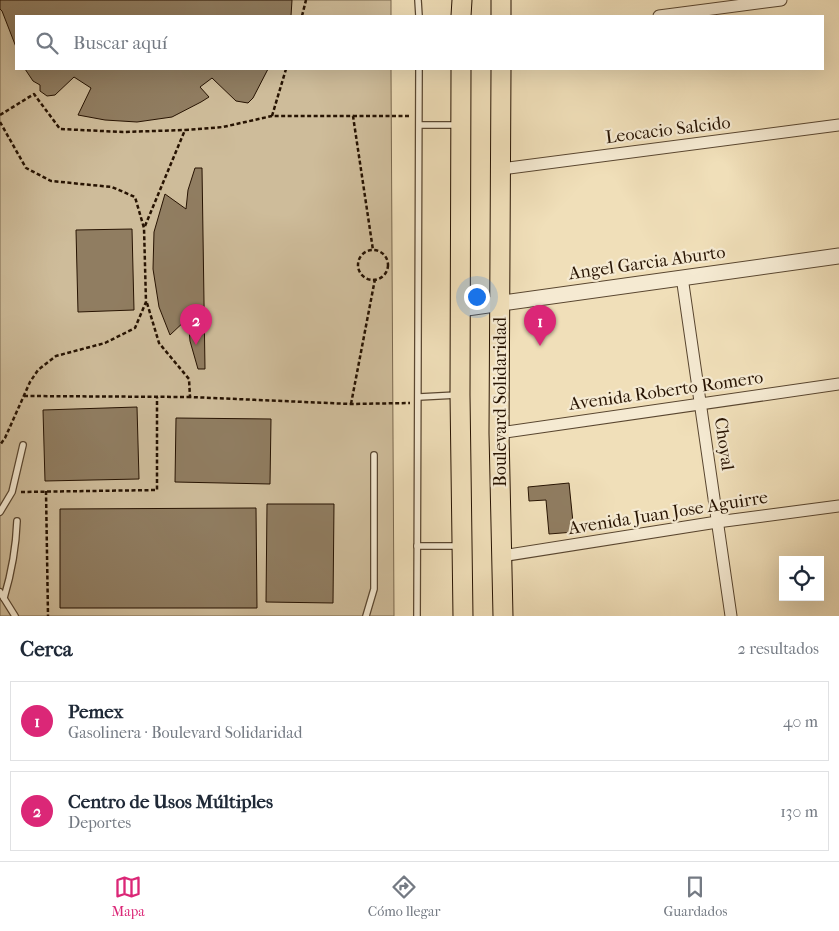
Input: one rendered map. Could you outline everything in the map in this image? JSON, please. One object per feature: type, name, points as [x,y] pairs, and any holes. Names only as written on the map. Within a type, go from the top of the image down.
[{"type":"main road","points":[[461,15],[462,0]]},
{"type":"main road","points":[[501,0],[501,15]]},
{"type":"main road","points":[[460,70],[462,616]]},
{"type":"main road","name":"Boulevard Solidaridad","points":[[501,70],[499,432],[503,616]]},
{"type":"street","points":[[668,15],[781,0]]},
{"type":"street","name":"Leocacio Salcido","points":[[501,169],[839,125]]},
{"type":"street","name":"Angel Garcia Aburto","points":[[460,309],[839,256]]},
{"type":"street","name":"Choyal","points":[[682,277],[731,616]]},
{"type":"street","name":"Avenida Roberto Romero","points":[[499,432],[839,384]]},
{"type":"street","name":"Avenida Juan Jose Aguirre","points":[[502,556],[717,522],[839,506]]},
{"type":"lane","points":[[418,0],[418,15]]},
{"type":"lane","points":[[417,616],[419,70]]},
{"type":"lane","points":[[420,125],[460,125]]},
{"type":"lane","points":[[419,400],[460,395]]},
{"type":"lane","points":[[0,512],[12,492],[23,445]]},
{"type":"lane","points":[[366,616],[374,589],[374,455]]},
{"type":"lane","points":[[15,616],[2,595],[12,573],[17,521]]},
{"type":"lane","points":[[417,546],[462,546]]},
{"type":"path","points":[[302,15],[306,0]]},
{"type":"path","points":[[272,116],[286,70]]},
{"type":"path","points":[[0,115],[34,94],[60,129],[123,132],[185,130],[223,128],[272,116],[420,115]]},
{"type":"path","points":[[353,116],[374,250]]},
{"type":"path","points":[[0,122],[26,168],[51,181],[112,188],[135,197],[144,228],[146,302],[160,343],[189,378],[190,398]]},
{"type":"path","points":[[144,228],[185,130]]},
{"type":"path","points":[[369,250],[378,251],[386,257],[388,267],[383,275],[374,279],[365,277],[359,270],[358,265],[361,256],[369,250]]},
{"type":"path","points":[[351,404],[374,279]]},
{"type":"path","points":[[0,445],[38,370],[56,356],[105,343],[135,328],[146,302]]},
{"type":"path","points":[[24,396],[157,397],[351,404],[419,400]]},
{"type":"path","points":[[12,492],[157,490],[157,397]]},
{"type":"path","points":[[46,491],[48,616]]},
{"type":"shaded area","points":[[0,0],[391,0],[391,15],[15,15],[15,70],[391,70],[394,616],[0,616]]},
{"type":"building","points":[[0,0],[292,0],[291,15],[15,15],[15,44],[0,9]]},
{"type":"building","points":[[26,70],[267,70],[253,98],[248,103],[236,101],[212,78],[200,87],[209,97],[201,102],[172,117],[137,122],[105,120],[78,115],[91,88],[74,77],[55,95],[47,96],[40,91],[40,85],[33,81]]},
{"type":"building","points":[[195,168],[202,168],[205,369],[198,369],[190,341],[188,318],[170,335],[159,307],[153,269],[154,232],[165,194],[186,209],[188,190]]},
{"type":"building","points":[[132,229],[134,310],[78,312],[76,230]]},
{"type":"building","points":[[137,407],[139,479],[45,481],[43,410]]},
{"type":"building","points":[[176,418],[271,419],[270,484],[175,482]]},
{"type":"building","points":[[569,483],[574,532],[549,534],[546,500],[529,501],[528,487]]},
{"type":"building","points":[[267,504],[334,504],[333,603],[266,602]]},
{"type":"building","points":[[256,508],[257,608],[60,608],[60,509]]},
{"type":"place","name":"Centro de Usos Múltiples","points":[[196,345]]},
{"type":"place","name":"Pemex","points":[[540,346]]}]
